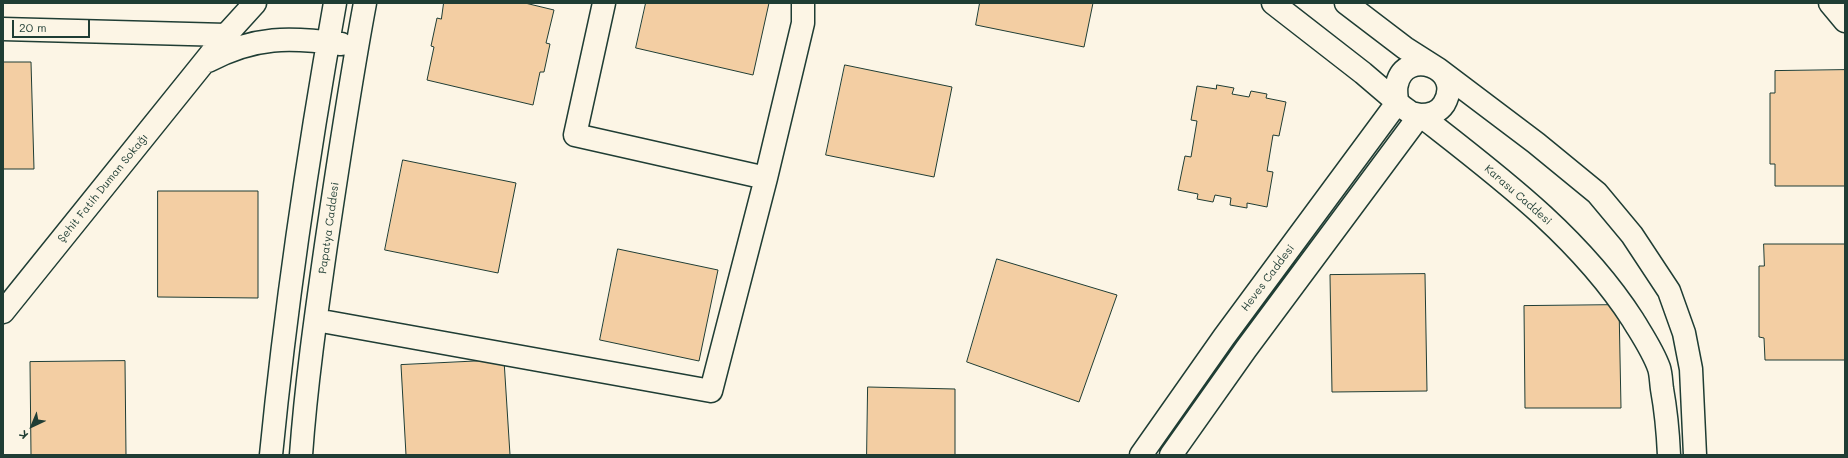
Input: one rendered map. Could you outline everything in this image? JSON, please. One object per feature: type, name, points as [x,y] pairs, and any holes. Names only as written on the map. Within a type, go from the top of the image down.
[{"type":"street","name":"Şehit Fatih Duman Sokağı","points":[[3,312],[226,35],[254,3]]},
{"type":"street","points":[[271,455],[282,346],[299,214],[335,3]]},
{"type":"street","name":"Papatya Caddesi","points":[[300,455],[316,320],[341,143],[365,3]]},
{"type":"street","points":[[604,3],[575,135],[766,178]]},
{"type":"street","points":[[316,320],[711,391],[766,178],[803,23],[803,3]]},
{"type":"street","name":"Karasu Caddesi","points":[[1273,3],[1363,73],[1410,113],[1420,115],[1511,186],[1544,217],[1600,275],[1622,304],[1642,336],[1659,369],[1666,414],[1669,455]]},
{"type":"street","points":[[1346,3],[1405,48],[1438,69],[1536,143],[1597,193],[1632,235],[1669,291],[1684,333],[1691,369],[1695,455]]},
{"type":"street","points":[[1830,3],[1845,21]]},
{"type":"street","points":[[3,30],[226,35]]},
{"type":"street","points":[[204,64],[237,48],[255,43],[291,38],[357,46]]},
{"type":"street","points":[[1171,455],[1420,115],[1435,112],[1442,107],[1446,100],[1448,91],[1444,75],[1438,69],[1430,65],[1422,64],[1413,66],[1406,70],[1400,76],[1397,84],[1397,103]]},
{"type":"street","name":"Heves Caddesi","points":[[1141,455],[1224,337],[1397,103]]},
{"type":"building","points":[[444,3],[525,3],[554,10],[546,43],[550,44],[544,72],[540,72],[533,105],[427,80],[434,47],[431,46],[437,18],[441,19]]},
{"type":"building","points":[[646,3],[769,3],[753,75],[636,48]]},
{"type":"building","points":[[980,3],[1093,3],[1084,47],[976,25]]},
{"type":"building","points":[[3,62],[31,62],[34,169],[3,169]]},
{"type":"building","points":[[845,65],[952,87],[934,177],[826,155]]},
{"type":"building","points":[[1845,70],[1845,186],[1775,186],[1775,164],[1770,164],[1770,93],[1775,93],[1775,71]]},
{"type":"building","points":[[1217,85],[1234,88],[1232,94],[1249,97],[1251,91],[1267,94],[1266,98],[1286,102],[1279,136],[1273,135],[1267,171],[1273,172],[1267,207],[1247,203],[1247,208],[1230,205],[1231,198],[1215,195],[1213,202],[1197,199],[1198,194],[1178,190],[1185,156],[1191,157],[1197,121],[1191,120],[1197,86],[1216,89]]},
{"type":"building","points":[[403,160],[516,183],[498,273],[385,250]]},
{"type":"building","points":[[158,191],[258,191],[258,298],[158,297]]},
{"type":"building","points":[[1764,244],[1845,244],[1845,360],[1765,360],[1764,338],[1759,337],[1759,266],[1764,266]]},
{"type":"building","points":[[618,249],[718,270],[699,361],[600,340]]},
{"type":"building","points":[[997,259],[1117,295],[1079,402],[967,362]]},
{"type":"building","points":[[1425,274],[1427,391],[1332,392],[1330,275]]},
{"type":"building","points":[[1619,305],[1621,408],[1525,408],[1524,306]]},
{"type":"building","points":[[504,360],[510,455],[406,455],[401,365]]},
{"type":"building","points":[[125,361],[126,455],[31,455],[30,362]]},
{"type":"building","points":[[868,387],[955,389],[955,455],[867,455]]}]
